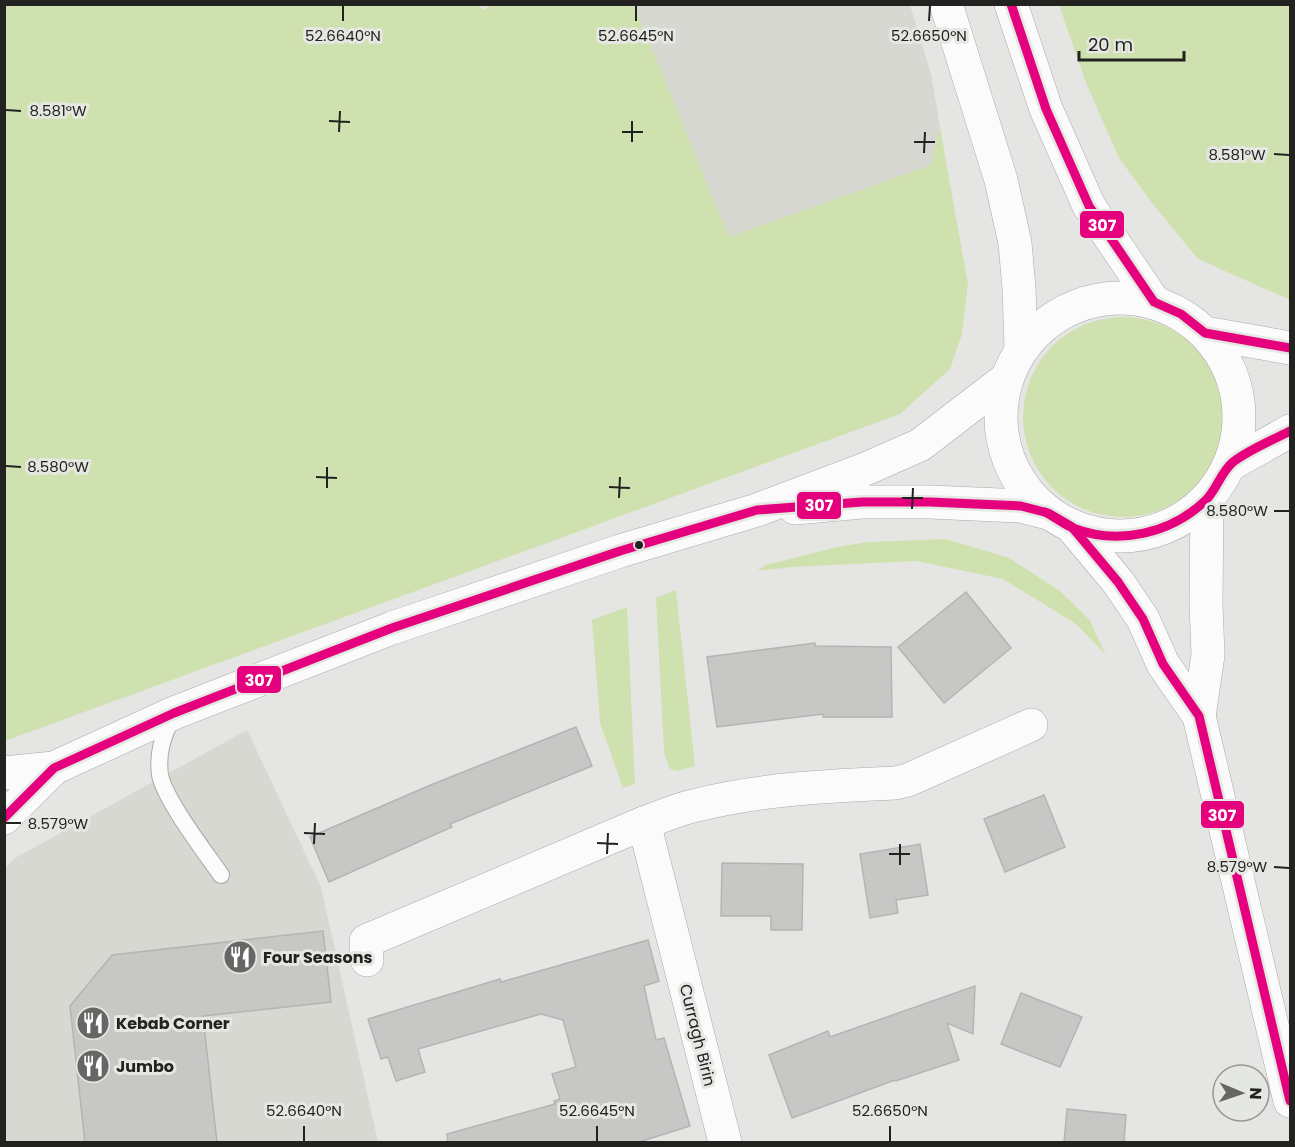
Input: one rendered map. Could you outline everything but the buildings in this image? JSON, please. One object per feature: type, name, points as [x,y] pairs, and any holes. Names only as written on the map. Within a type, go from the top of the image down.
[{"type":"street","points":[[946,4],[1004,191],[1016,254],[1021,349]]},
{"type":"street","points":[[1011,4],[1046,109],[1089,206],[1154,302]]},
{"type":"street","points":[[757,510],[862,502],[1021,506],[1060,520],[1107,536],[1144,535],[1179,522],[1207,499],[1220,483],[1230,465],[1239,431],[1238,395],[1226,362],[1205,333],[1181,314],[1154,302],[1116,297],[1080,304],[1046,322],[1021,349],[1006,379],[1000,416],[1005,453],[1022,487],[1060,520],[1118,582],[1143,619],[1163,664],[1199,716],[1290,1101]]},
{"type":"street","points":[[1205,333],[1290,348]]},
{"type":"street","points":[[4,773],[54,768],[174,713],[392,628],[620,551],[757,510],[863,470],[920,445],[1006,379]]},
{"type":"street","points":[[1230,465],[1290,431]]},
{"type":"street","points":[[1199,716],[1208,655],[1207,499]]},
{"type":"street","points":[[367,960],[366,941],[644,823],[691,806],[735,797],[808,787],[895,783],[908,780],[1031,725]]},
{"type":"street","points":[[4,818],[54,768]]},
{"type":"street","name":"Curragh Birin","points":[[644,823],[725,1143]]},
{"type":"lane","points":[[174,713],[163,734],[160,749],[162,781],[190,830],[221,875]]},
{"type":"shaded area","points":[[634,5],[910,5],[931,74],[940,127],[931,165],[729,238]]},
{"type":"shaded area","points":[[247,730],[321,887],[378,1142],[5,1142],[4,869],[15,858]]},
{"type":"green space","points":[[494,4],[634,5],[729,237],[931,165],[940,127],[968,285],[962,334],[950,369],[900,414],[5,741],[5,5],[479,5],[483,10]]},
{"type":"green space","points":[[1059,5],[1290,5],[1290,300],[1198,259],[1151,202],[1119,158],[1086,83]]},
{"type":"green space","points":[[1113,317],[1133,317],[1152,321],[1170,329],[1194,346],[1206,361],[1219,388],[1223,417],[1219,446],[1206,473],[1194,488],[1179,500],[1152,513],[1133,517],[1113,517],[1094,513],[1076,505],[1052,488],[1040,473],[1027,446],[1023,427],[1023,407],[1027,388],[1035,370],[1052,346],[1067,334],[1094,321]]},
{"type":"green space","points":[[946,539],[1009,558],[1060,591],[1089,619],[1106,655],[1076,624],[1003,579],[916,561],[757,571],[766,565],[837,547],[868,542]]},
{"type":"green space","points":[[676,590],[695,766],[678,771],[670,769],[664,753],[656,598]]},
{"type":"green space","points":[[627,607],[635,784],[623,788],[600,723],[592,620]]},
{"type":"transit line","name":"307","points":[[1011,4],[1046,109],[1089,206],[1154,302],[1181,314],[1205,333],[1290,348]]},
{"type":"transit line","name":"307","points":[[1045,512],[1073,528],[1108,536],[1126,536],[1161,528],[1177,521],[1206,500],[1233,462],[1253,449],[1290,431]]},
{"type":"transit line","name":"307","points":[[4,818],[54,768],[174,713],[392,628],[620,551],[757,510],[862,502],[1021,506],[1048,513],[1072,527],[1118,582],[1143,619],[1163,664],[1199,716],[1290,1101]]},
{"type":"place","name":"Four Seasons","points":[[240,957]]},
{"type":"place","name":"Kebab Corner","points":[[93,1023]]},
{"type":"place","name":"Jumbo","points":[[93,1066]]}]
